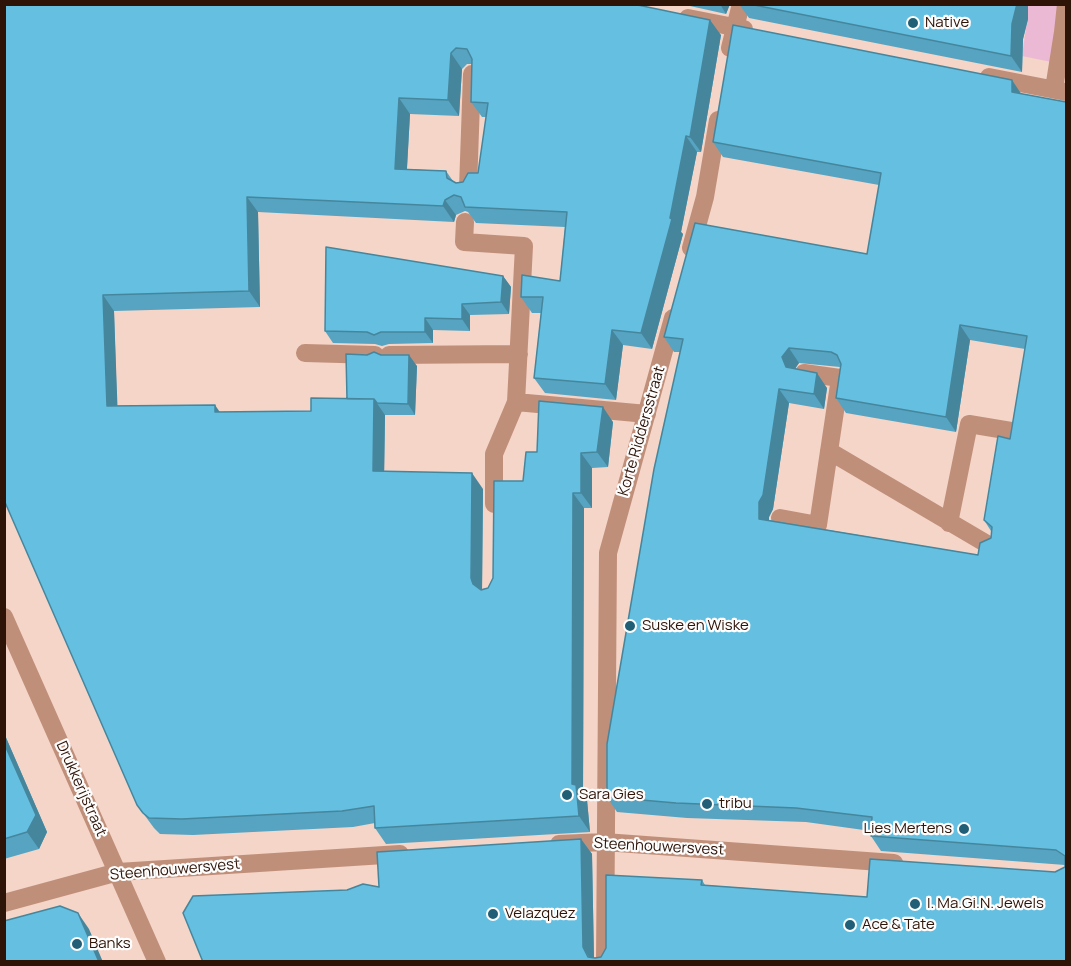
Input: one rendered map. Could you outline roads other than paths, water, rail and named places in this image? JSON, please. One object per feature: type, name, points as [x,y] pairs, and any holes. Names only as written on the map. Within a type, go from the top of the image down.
[{"type":"street","points":[[728,61],[741,4]]},
{"type":"street","points":[[975,74],[1060,90],[1066,4]]},
{"type":"street","points":[[666,14],[765,33]]},
{"type":"street","points":[[468,188],[472,74]]},
{"type":"street","points":[[687,262],[705,197],[720,106]]},
{"type":"street","points":[[465,222],[464,242],[524,246],[516,402],[494,454],[494,524]]},
{"type":"street","name":"Korte Riddersstraat","points":[[605,962],[604,842],[608,553],[676,306]]},
{"type":"street","points":[[305,353],[519,354]]},
{"type":"street","points":[[780,518],[818,525],[840,378],[804,373]]},
{"type":"street","points":[[516,402],[647,414]]},
{"type":"street","points":[[950,523],[969,424],[1011,431]]},
{"type":"street","points":[[829,451],[992,547]]},
{"type":"street","name":"Drukkerijstraat","points":[[4,617],[157,962]]},
{"type":"street","name":"Steenhouwersvest","points":[[545,845],[604,842],[912,865]]},
{"type":"street","name":"Steenhouwersvest","points":[[4,903],[118,872],[414,854]]},
{"type":"place","name":"Native","points":[[913,23]]},
{"type":"place","name":"Suske en Wiske","points":[[630,626]]},
{"type":"place","name":"Sara Gies","points":[[567,795]]},
{"type":"place","name":"tribu","points":[[707,804]]},
{"type":"place","name":"Lies Mertens","points":[[964,829]]},
{"type":"place","name":"I. Ma.Gi.N. Jewels","points":[[915,904]]},
{"type":"place","name":"Velazquez","points":[[493,914]]},
{"type":"place","name":"Ace & Tate","points":[[850,925]]},
{"type":"place","name":"Banks","points":[[77,944]]}]
